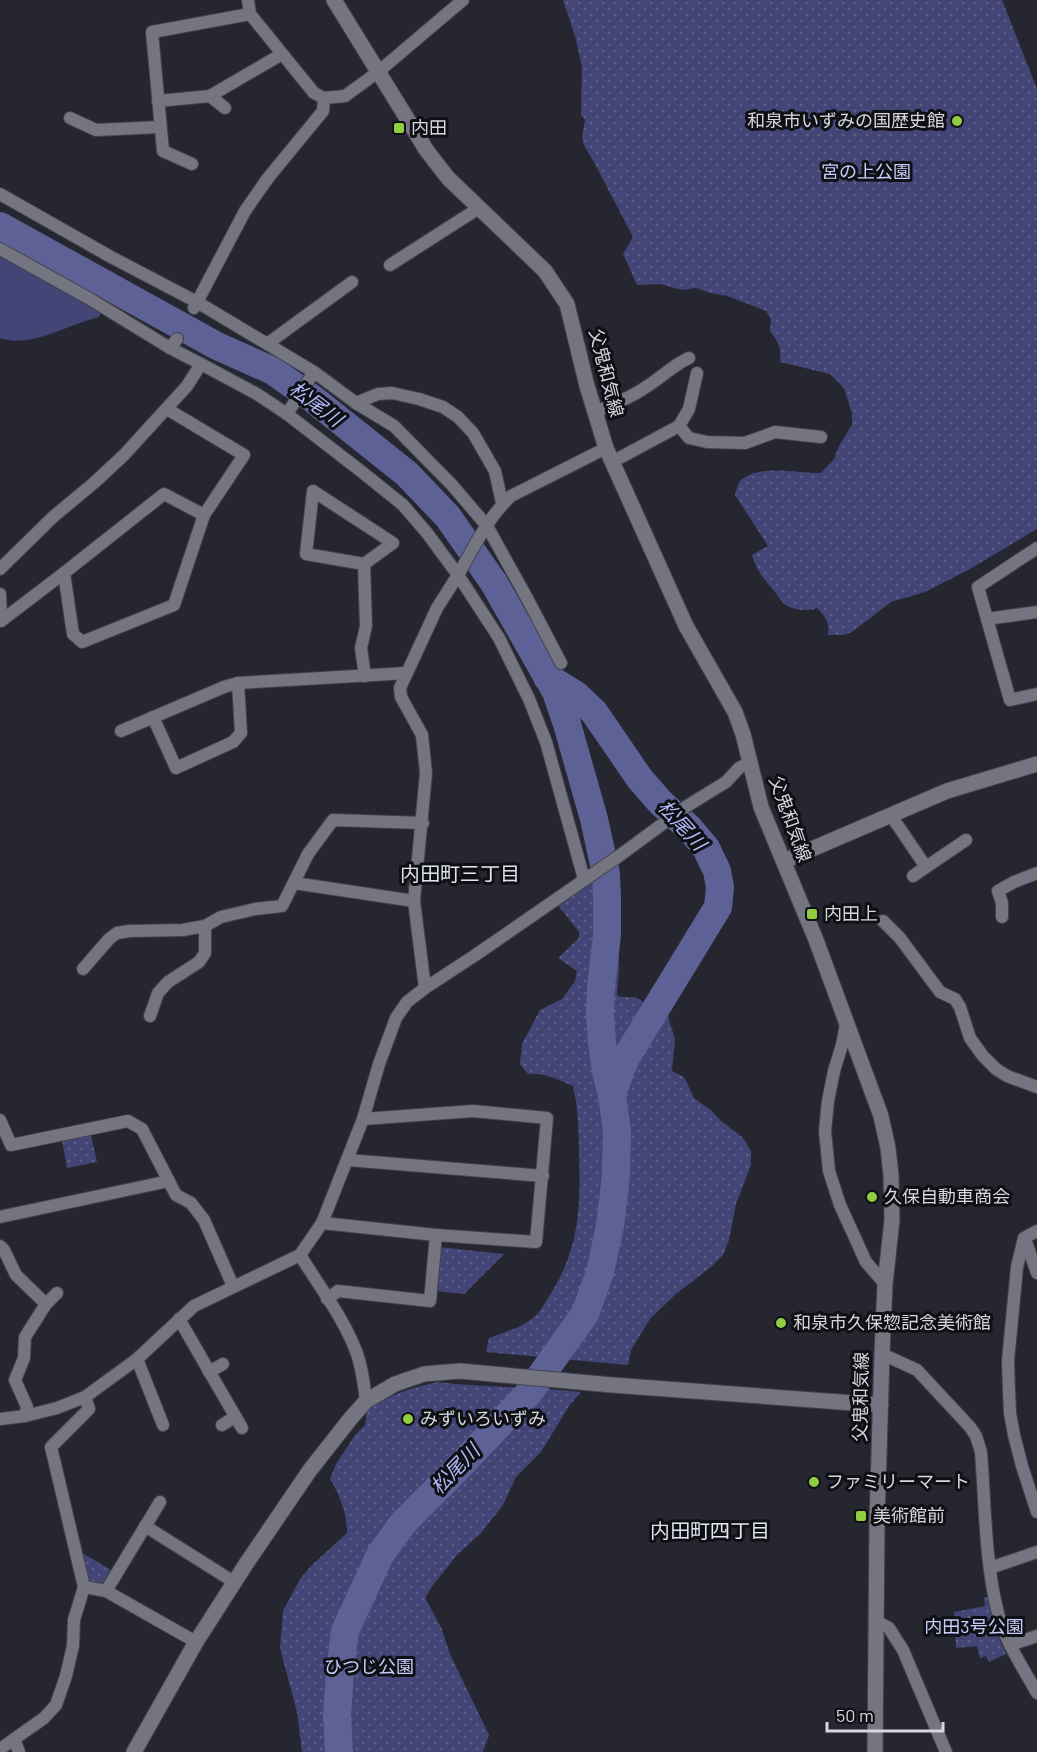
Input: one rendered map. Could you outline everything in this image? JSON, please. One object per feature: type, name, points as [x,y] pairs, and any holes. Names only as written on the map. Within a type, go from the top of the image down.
[{"type":"main road","name":"父鬼和気線","points":[[334,0],[427,151],[448,178],[545,271],[567,304],[587,386],[609,455],[686,626],[735,712],[761,807],[816,940],[881,1116],[891,1175],[892,1220],[885,1284],[882,1354],[875,1752]]},
{"type":"main road","points":[[784,861],[947,791],[1037,764]]},
{"type":"main road","points":[[134,1752],[196,1642],[310,1470],[366,1401],[396,1384],[424,1374],[460,1371],[881,1406]]},
{"type":"street","points":[[248,0],[250,14],[314,93],[324,98],[345,96],[378,72],[463,0]]},
{"type":"street","points":[[192,164],[162,151],[152,32],[250,14]]},
{"type":"street","points":[[158,101],[210,96],[282,54]]},
{"type":"street","points":[[210,96],[225,108]]},
{"type":"street","points":[[195,305],[245,211],[268,178],[323,111],[324,98]]},
{"type":"street","points":[[70,118],[96,130],[160,127]]},
{"type":"street","points":[[0,194],[267,344],[394,426],[452,485],[485,530],[528,600],[561,663]]},
{"type":"street","points":[[390,265],[479,208]]},
{"type":"street","points":[[0,249],[174,344],[201,364],[289,411],[403,505],[461,571],[499,638],[538,720],[587,877]]},
{"type":"street","points":[[267,344],[352,282]]},
{"type":"street","points":[[595,412],[628,399],[689,358]]},
{"type":"street","points":[[0,570],[53,516],[124,455],[187,386],[201,364]]},
{"type":"street","points":[[289,411],[313,373]]},
{"type":"street","points":[[425,988],[414,901],[426,773],[422,735],[401,697],[400,688],[437,608],[502,504],[511,496],[679,426],[689,409],[697,373]]},
{"type":"street","points":[[356,403],[378,394],[392,393],[427,401],[443,407],[458,417],[473,433],[495,471],[502,504]]},
{"type":"street","points":[[64,573],[73,634],[82,642],[174,605],[204,515],[244,454],[167,409]]},
{"type":"street","points":[[679,426],[690,438],[707,442],[745,443],[775,432],[820,437]]},
{"type":"street","points":[[313,491],[393,543],[364,564],[306,554],[313,491]]},
{"type":"street","points":[[0,594],[1,621],[164,494],[204,515]]},
{"type":"street","points":[[1037,548],[978,587],[1010,700],[1037,694]]},
{"type":"street","points":[[364,564],[366,626],[361,648],[365,676]]},
{"type":"street","points":[[987,619],[1037,612]]},
{"type":"street","points":[[121,731],[238,683],[407,674]]},
{"type":"street","points":[[153,717],[176,768],[233,742],[241,733],[238,683]]},
{"type":"street","points":[[0,1419],[57,1408],[85,1397],[137,1359],[194,1306],[300,1255],[322,1223],[363,1119],[378,1064],[396,1018],[407,1002],[687,806],[726,782],[739,768],[750,762]]},
{"type":"street","points":[[890,814],[926,867]]},
{"type":"street","points":[[83,969],[117,933],[183,930],[206,926],[220,917],[282,906],[308,854],[333,820],[423,823]]},
{"type":"street","points":[[914,876],[966,840]]},
{"type":"street","points":[[1002,917],[1002,903],[998,891],[1037,873]]},
{"type":"street","points":[[294,883],[414,901]]},
{"type":"street","points":[[883,921],[900,938],[940,992],[955,999],[970,1038],[983,1056],[1007,1076],[1037,1087]]},
{"type":"street","points":[[150,1016],[159,993],[168,982],[199,962],[205,952],[206,926]]},
{"type":"street","points":[[846,1024],[828,1101],[825,1131],[828,1171],[840,1205],[866,1262],[885,1284]]},
{"type":"street","points":[[322,1223],[436,1235],[536,1242],[547,1118],[473,1111],[363,1119]]},
{"type":"street","points":[[0,1120],[11,1145],[128,1121],[142,1129],[176,1195],[191,1203],[204,1220],[234,1286]]},
{"type":"street","points":[[348,1160],[543,1176]]},
{"type":"street","points":[[0,1217],[169,1181]]},
{"type":"street","points":[[1037,1231],[1024,1238],[1017,1267],[1008,1362],[1010,1413],[1014,1435],[1037,1512]]},
{"type":"street","points":[[327,1299],[338,1291],[430,1301],[436,1235]]},
{"type":"street","points":[[1024,1238],[1037,1274]]},
{"type":"street","points":[[0,1246],[16,1275],[46,1304]]},
{"type":"street","points":[[300,1255],[349,1334],[363,1376],[366,1401]]},
{"type":"street","points":[[25,1416],[27,1407],[15,1380],[24,1358],[21,1333],[57,1293]]},
{"type":"street","points":[[179,1319],[239,1423],[222,1425]]},
{"type":"street","points":[[882,1354],[916,1370],[970,1427],[976,1437],[981,1452],[990,1568],[997,1610],[1010,1646],[1037,1693]]},
{"type":"street","points":[[137,1359],[163,1425]]},
{"type":"street","points":[[209,1372],[223,1364]]},
{"type":"street","points":[[0,1749],[44,1718],[56,1706],[66,1676],[74,1620],[84,1587],[51,1448],[89,1409],[85,1397]]},
{"type":"street","points":[[106,1591],[160,1502]]},
{"type":"street","points":[[145,1526],[234,1582]]},
{"type":"street","points":[[990,1568],[1037,1552]]},
{"type":"street","points":[[84,1587],[106,1591],[196,1642]]},
{"type":"street","points":[[876,1621],[889,1628],[903,1650],[946,1752]]},
{"type":"street","points":[[1010,1646],[1037,1636]]},
{"type":"street","points":[[15,1739],[19,1752]]},
{"type":"green space","name":"宮の上公園","points":[[563,0],[1002,0],[1037,89],[1037,529],[970,569],[925,592],[891,602],[852,632],[843,635],[828,635],[826,620],[817,608],[800,610],[783,603],[756,566],[752,555],[768,546],[735,495],[740,481],[757,472],[821,473],[834,459],[852,425],[852,413],[844,388],[830,374],[780,362],[780,349],[770,331],[771,320],[766,311],[728,296],[696,288],[682,290],[660,284],[637,285],[623,254],[633,237],[584,145],[582,137],[585,120],[581,115],[582,67]]},
{"type":"green space","points":[[0,254],[101,312],[99,317],[37,338],[12,341],[0,338]]},
{"type":"green space","points":[[619,856],[617,995],[635,997],[668,1016],[675,1039],[672,1071],[684,1077],[694,1098],[743,1138],[751,1151],[751,1165],[736,1204],[729,1240],[723,1255],[650,1319],[631,1350],[628,1365],[486,1352],[489,1338],[518,1327],[538,1313],[558,1281],[572,1246],[578,1211],[580,1174],[578,1120],[573,1086],[546,1075],[528,1074],[520,1064],[522,1044],[540,1010],[562,999],[575,981],[577,971],[558,958],[579,938],[579,932],[557,904]]},
{"type":"green space","points":[[91,1135],[97,1162],[67,1168],[62,1141]]},
{"type":"green space","points":[[439,1247],[504,1254],[464,1294],[435,1291]]},
{"type":"green space","name":"ひつじ公園","points":[[438,1382],[581,1392],[569,1406],[541,1452],[516,1477],[503,1505],[481,1533],[457,1555],[425,1598],[441,1627],[450,1654],[489,1735],[483,1752],[302,1752],[297,1712],[280,1648],[283,1611],[300,1579],[347,1533],[342,1505],[330,1479],[336,1464],[355,1435],[365,1425],[367,1410],[401,1392]]},
{"type":"green space","points":[[79,1551],[111,1570],[101,1585],[91,1584],[86,1579]]},
{"type":"green space","name":"内田3号公園","points":[[984,1597],[988,1597],[995,1629],[1006,1654],[989,1662],[986,1656],[980,1658],[977,1646],[956,1648],[954,1612],[985,1606]]},
{"type":"waterway","name":"松尾川","points":[[0,226],[217,346],[273,371],[313,399],[407,474],[448,517],[494,583],[556,692],[594,819],[606,874],[607,899],[607,935],[600,1015],[606,1071],[617,1131],[616,1175],[610,1226],[600,1272],[585,1314],[527,1395],[403,1523],[380,1555],[345,1631],[337,1715],[339,1752]]},
{"type":"waterway","name":"松尾川","points":[[547,677],[576,695],[594,712],[640,779],[706,848],[717,871],[720,887],[718,907],[627,1056],[612,1095]]},
{"type":"place","name":"和泉市いずみの国歴史館","points":[[957,121]]},
{"type":"place","name":"内田","points":[[399,128]]},
{"type":"place","name":"内田上","points":[[812,914]]},
{"type":"place","name":"久保自動車商会","points":[[872,1197]]},
{"type":"place","name":"和泉市久保惣記念美術館","points":[[781,1323]]},
{"type":"place","name":"みずいろいずみ","points":[[408,1419]]},
{"type":"place","name":"ファミリーマート","points":[[814,1482]]},
{"type":"place","name":"美術館前","points":[[861,1516]]},
{"type":"district","name":"内田町三丁目","points":[[460,874]]},
{"type":"district","name":"内田町四丁目","points":[[710,1531]]}]
